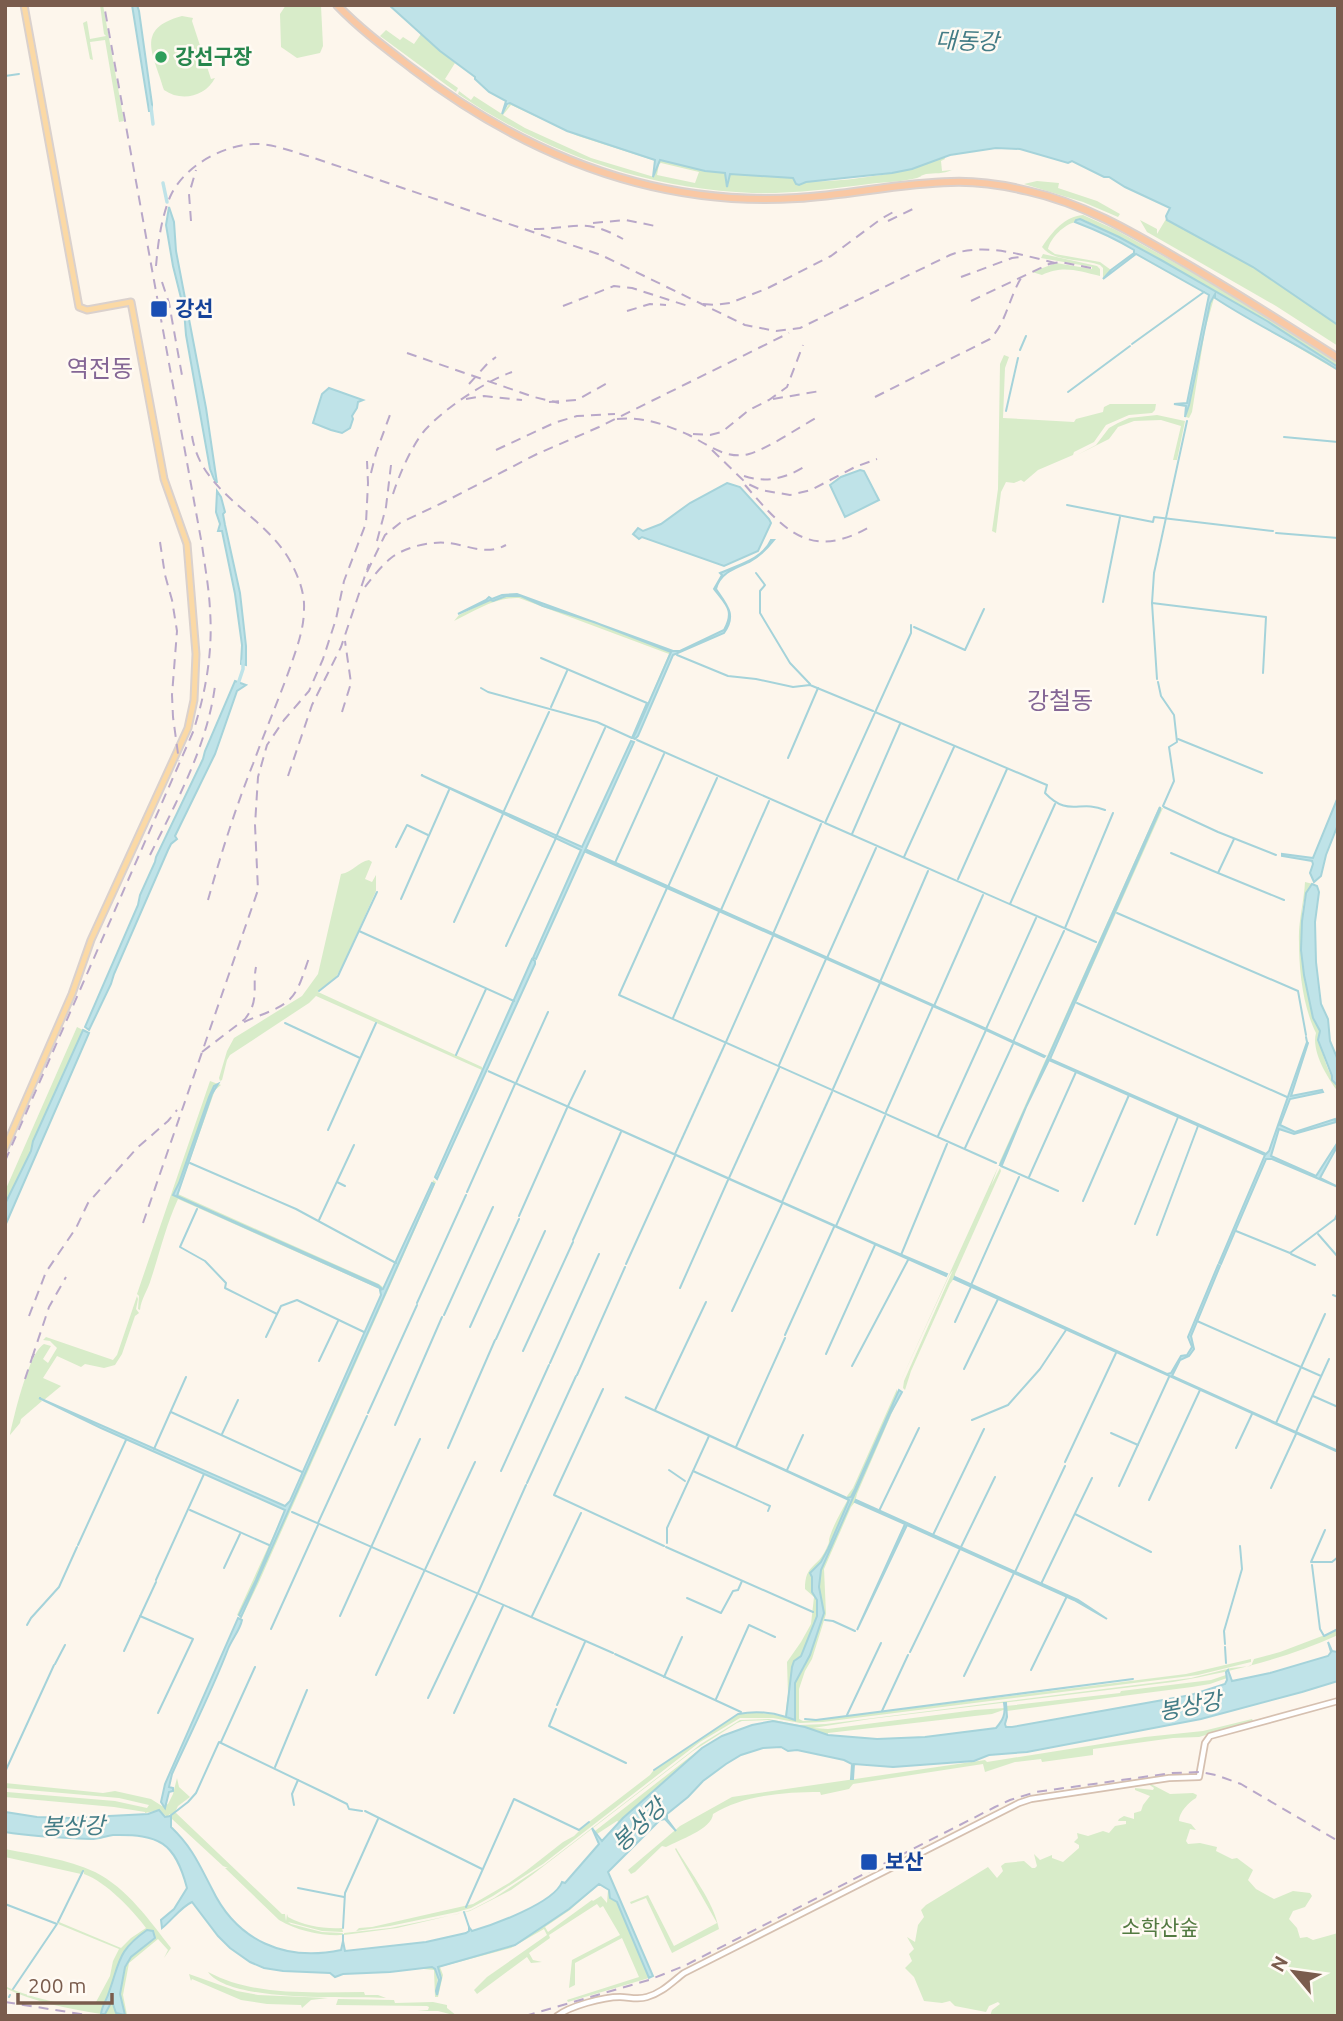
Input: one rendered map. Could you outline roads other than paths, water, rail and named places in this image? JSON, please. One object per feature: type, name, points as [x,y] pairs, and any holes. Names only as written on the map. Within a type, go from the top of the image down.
[{"type":"highway","points":[[337,5],[358,26],[478,115],[534,145],[593,170],[658,188],[747,199],[795,199],[951,182],[1027,191],[1074,204],[1147,240],[1338,358]]},
{"type":"main road","points":[[5,1148],[72,994],[96,929],[188,727],[194,700],[195,666],[187,544],[162,469],[131,302],[87,310],[81,309],[78,304],[24,5]]},
{"type":"main road","points":[[557,2016],[567,2009],[598,2000],[617,1997],[641,1998],[655,1994],[684,1973],[1019,1803],[1125,1784],[1199,1777],[1205,1743],[1210,1736],[1338,1701]]},
{"type":"water","points":[[132,5],[137,5],[139,11],[152,111],[149,111]]},
{"type":"water","name":"대동강","points":[[389,5],[1338,5],[1338,325],[1253,267],[1167,220],[1170,208],[1072,161],[1068,163],[1020,149],[996,148],[950,155],[912,169],[892,173],[799,185],[793,178],[730,174],[727,187],[725,173],[660,160],[653,177],[655,160],[567,131],[510,103],[502,114],[506,101],[489,92],[475,77],[440,51]]},
{"type":"water","points":[[169,207],[174,222],[176,251],[206,408],[217,483],[210,469],[184,310],[173,266],[166,225]]},
{"type":"water","points":[[1080,219],[1119,237],[1267,321],[1338,367],[1338,370],[1215,298],[1215,294],[1210,303],[1185,417],[1186,406],[1174,404],[1187,403],[1209,295],[1136,254],[1103,279],[1134,253],[1134,250],[1075,222]]},
{"type":"water","points":[[329,388],[363,400],[358,402],[350,428],[342,433],[313,423],[322,394]]},
{"type":"water","points":[[864,471],[879,500],[845,517],[830,485],[841,477]]},
{"type":"water","points":[[727,483],[740,487],[771,523],[758,551],[724,566],[642,537],[639,539],[633,534],[638,528],[643,531],[661,524],[690,503]]},
{"type":"water","points":[[217,491],[225,512],[225,525],[240,593],[246,665],[241,664],[242,645],[235,594],[222,531],[218,531],[220,524],[216,512]]},
{"type":"water","points":[[774,540],[766,550],[756,558],[729,572],[721,579],[716,589],[728,608],[714,589],[722,575],[720,573],[756,557]]},
{"type":"water","points":[[517,594],[591,621],[521,596],[490,600],[458,614],[489,597],[492,599],[502,595]]},
{"type":"water","points":[[728,608],[730,615],[730,621],[724,633],[673,655],[638,736],[633,738],[671,652],[600,624],[673,651],[680,651],[724,630],[729,617]]},
{"type":"water","points":[[235,681],[246,685],[237,691],[215,754],[175,836],[177,839],[168,850],[89,1030],[85,1027],[140,895],[203,759]]},
{"type":"water","points":[[631,741],[634,742],[536,959],[533,958],[581,850],[421,775],[582,847]]},
{"type":"water","points":[[1338,797],[1337,827],[1321,876],[1314,882],[1310,873],[1312,861],[1282,854],[1313,858]]},
{"type":"water","points":[[1160,807],[1050,1059],[1266,1154],[1308,1043],[1291,1096],[1322,1090],[1323,1092],[1290,1099],[1280,1125],[1295,1132],[1335,1119],[1336,1122],[1294,1134],[1279,1129],[1271,1156],[1316,1176],[1338,1142],[1320,1178],[1338,1187],[1272,1159],[1266,1159],[1221,1264],[1219,1263],[1265,1155],[1049,1060],[1000,1165]]},
{"type":"water","points":[[587,850],[982,1027],[1045,1056],[586,852]]},
{"type":"water","points":[[1312,884],[1317,886],[1319,892],[1315,922],[1321,1004],[1328,1019],[1330,1041],[1338,1060],[1338,1086],[1332,1080],[1318,1040],[1320,1031],[1313,1018],[1304,975],[1302,921],[1306,893]]},
{"type":"water","points":[[532,959],[535,964],[437,1179],[435,1177]]},
{"type":"water","points":[[83,1030],[89,1033],[5,1226],[5,1204]]},
{"type":"water","points":[[488,1071],[876,1244],[947,1274],[946,1276]]},
{"type":"water","points":[[218,1084],[212,1094],[177,1196],[382,1289],[173,1195],[209,1097],[214,1086]]},
{"type":"water","points":[[432,1183],[434,1184],[241,1617],[239,1615],[285,1510],[39,1398],[285,1506],[290,1501],[381,1295],[380,1290],[383,1289]]},
{"type":"water","points":[[1218,1265],[1220,1266],[1191,1336],[1194,1349],[1189,1356],[1180,1360],[1172,1376],[1338,1452],[954,1279],[955,1277],[1167,1374],[1171,1373],[1181,1356],[1187,1355],[1192,1347],[1188,1337]]},
{"type":"water","points":[[899,1390],[902,1392],[821,1570],[819,1587],[824,1613],[810,1655],[795,1683],[795,1720],[786,1717],[792,1667],[794,1661],[801,1656],[817,1616],[817,1600],[812,1592],[810,1573],[821,1562],[828,1549],[849,1500],[625,1397],[847,1498],[851,1497],[855,1489]]},
{"type":"water","points":[[856,1500],[1078,1600],[1107,1619],[1074,1600],[907,1525],[857,1630],[905,1524],[855,1502]]},
{"type":"water","points":[[238,1618],[242,1620],[240,1627],[172,1774],[169,1787],[173,1788],[173,1791],[169,1792],[165,1808],[161,1802],[165,1784]]},
{"type":"water","name":"봉상강","points":[[1328,1642],[1332,1651],[1338,1652],[1338,1681],[1201,1719],[1027,1752],[989,1755],[974,1761],[893,1767],[854,1764],[853,1779],[852,1764],[844,1760],[797,1750],[788,1751],[781,1747],[763,1748],[741,1755],[703,1781],[667,1814],[667,1819],[676,1831],[665,1819],[660,1820],[608,1872],[653,1976],[649,1978],[617,1902],[610,1898],[609,1890],[599,1884],[569,1909],[515,1945],[438,1967],[441,1978],[437,1995],[439,1980],[432,1967],[343,1974],[335,1977],[330,1973],[264,1968],[230,1948],[192,1902],[162,1928],[161,1920],[174,1909],[187,1888],[177,1860],[163,1844],[153,1839],[129,1835],[94,1839],[69,1838],[5,1832],[5,1812],[70,1818],[148,1814],[159,1810],[165,1817],[171,1816],[171,1827],[194,1856],[222,1907],[235,1922],[265,1944],[282,1950],[320,1953],[341,1950],[343,1941],[345,1951],[426,1942],[466,1933],[469,1927],[472,1931],[494,1924],[548,1898],[599,1844],[592,1828],[602,1841],[623,1818],[702,1748],[722,1736],[752,1725],[773,1721],[828,1735],[877,1739],[925,1737],[996,1728],[1003,1717],[1006,1703],[1005,1724],[1006,1727],[1012,1727],[1191,1695],[1225,1684],[1228,1670],[1232,1681],[1328,1656],[1331,1652]]},
{"type":"water","points":[[147,1930],[153,1931],[155,1938],[131,1957],[125,1967],[120,1994],[125,2015],[116,2013],[112,2001],[105,2014],[101,2014],[121,1958],[130,1944]]},
{"type":"waterway","points":[[5,76],[19,74]]},
{"type":"waterway","points":[[151,107],[153,124]]},
{"type":"waterway","points":[[163,183],[167,202]]},
{"type":"waterway","points":[[1132,344],[1204,292]]},
{"type":"waterway","points":[[1020,350],[1026,336]]},
{"type":"waterway","points":[[1068,392],[1130,346]]},
{"type":"waterway","points":[[1006,411],[1018,358]]},
{"type":"waterway","points":[[1157,679],[1152,603],[1154,573],[1187,421]]},
{"type":"waterway","points":[[1284,437],[1338,442]]},
{"type":"waterway","points":[[1067,505],[1153,522],[1154,517],[1273,531]]},
{"type":"waterway","points":[[1103,602],[1120,517]]},
{"type":"waterway","points":[[1276,533],[1338,538]]},
{"type":"waterway","points":[[756,573],[765,585],[760,591],[760,613],[790,663],[810,684]]},
{"type":"waterway","points":[[1152,603],[1266,617],[1263,673]]},
{"type":"waterway","points":[[914,627],[965,650],[984,609]]},
{"type":"waterway","points":[[911,625],[911,633],[825,823],[1096,942]]},
{"type":"waterway","points":[[677,655],[728,676],[793,687],[810,685],[873,711]]},
{"type":"waterway","points":[[481,688],[597,722],[632,738],[647,703],[541,658]]},
{"type":"waterway","points":[[238,684],[243,661]]},
{"type":"waterway","points":[[551,707],[567,671]]},
{"type":"waterway","points":[[1158,682],[1161,696],[1174,715],[1177,742],[1169,747],[1174,781],[1163,806]]},
{"type":"waterway","points":[[788,758],[818,688]]},
{"type":"waterway","points":[[503,813],[549,712]]},
{"type":"waterway","points":[[875,712],[1047,785],[1045,793],[1061,805],[1105,810]]},
{"type":"waterway","points":[[852,834],[900,724]]},
{"type":"waterway","points":[[556,837],[605,728]]},
{"type":"waterway","points":[[1178,739],[1262,773]]},
{"type":"waterway","points":[[637,740],[823,822]]},
{"type":"waterway","points":[[904,857],[954,747]]},
{"type":"waterway","points":[[615,863],[664,754]]},
{"type":"waterway","points":[[958,879],[1007,769]]},
{"type":"waterway","points":[[668,887],[717,778]]},
{"type":"waterway","points":[[401,899],[449,790]]},
{"type":"waterway","points":[[721,910],[769,801]]},
{"type":"waterway","points":[[1010,904],[1055,804]]},
{"type":"waterway","points":[[1164,807],[1276,855]]},
{"type":"waterway","points":[[1065,928],[1113,813]]},
{"type":"waterway","points":[[454,922],[503,814]]},
{"type":"waterway","points":[[773,934],[821,824]]},
{"type":"waterway","points":[[396,847],[407,825],[428,835]]},
{"type":"waterway","points":[[506,946],[556,838]]},
{"type":"waterway","points":[[1171,853],[1218,873],[1234,839]]},
{"type":"waterway","points":[[827,958],[876,848]]},
{"type":"waterway","points":[[880,982],[928,871]]},
{"type":"waterway","points":[[1218,873],[1284,900]]},
{"type":"waterway","points":[[667,888],[619,995],[996,1163]]},
{"type":"waterway","points":[[319,991],[338,976],[377,892]]},
{"type":"waterway","points":[[934,1006],[983,895]]},
{"type":"waterway","points":[[673,1018],[719,912]]},
{"type":"waterway","points":[[1117,913],[1298,991],[1306,1035]]},
{"type":"waterway","points":[[986,1029],[1036,918]]},
{"type":"waterway","points":[[359,931],[514,1001]]},
{"type":"waterway","points":[[1013,1042],[1064,931]]},
{"type":"waterway","points":[[726,1042],[773,936]]},
{"type":"waterway","points":[[779,1065],[826,959]]},
{"type":"waterway","points":[[833,1089],[880,983]]},
{"type":"waterway","points":[[456,1055],[486,989]]},
{"type":"waterway","points":[[1077,1003],[1287,1097]]},
{"type":"waterway","points":[[886,1112],[933,1006]]},
{"type":"waterway","points":[[516,1083],[548,1012]]},
{"type":"waterway","points":[[285,1023],[360,1058]]},
{"type":"waterway","points":[[328,1130],[376,1023]]},
{"type":"waterway","points":[[938,1136],[986,1030]]},
{"type":"waterway","points":[[1306,1037],[1307,1042]]},
{"type":"waterway","points":[[675,1154],[725,1044]]},
{"type":"waterway","points":[[965,1148],[1013,1044]]},
{"type":"waterway","points":[[729,1178],[779,1068]]},
{"type":"waterway","points":[[568,1106],[585,1071]]},
{"type":"waterway","points":[[1029,1177],[1076,1072]]},
{"type":"waterway","points":[[467,1192],[515,1084]]},
{"type":"waterway","points":[[782,1202],[832,1092]]},
{"type":"waterway","points":[[1083,1201],[1129,1095]]},
{"type":"waterway","points":[[519,1216],[567,1108]]},
{"type":"waterway","points":[[836,1226],[885,1116]]},
{"type":"waterway","points":[[1135,1224],[1178,1117]]},
{"type":"waterway","points":[[1157,1235],[1198,1126]]},
{"type":"waterway","points":[[573,1240],[621,1132]]},
{"type":"waterway","points":[[901,1255],[947,1144]]},
{"type":"waterway","points":[[319,1220],[354,1145]]},
{"type":"waterway","points":[[626,1264],[675,1156]]},
{"type":"waterway","points":[[190,1163],[296,1209],[396,1263]]},
{"type":"waterway","points":[[1001,1166],[1058,1191]]},
{"type":"waterway","points":[[971,1285],[1019,1177]]},
{"type":"waterway","points":[[680,1288],[728,1180]]},
{"type":"waterway","points":[[337,1182],[345,1186]]},
{"type":"waterway","points":[[417,1303],[466,1195]]},
{"type":"waterway","points":[[732,1311],[782,1204]]},
{"type":"waterway","points":[[444,1315],[493,1207]]},
{"type":"waterway","points":[[197,1209],[180,1247],[205,1261],[226,1283],[225,1288],[277,1314]]},
{"type":"waterway","points":[[1236,1231],[1290,1253],[1335,1219],[1338,1212]]},
{"type":"waterway","points":[[470,1327],[519,1219]]},
{"type":"waterway","points":[[785,1335],[834,1227]]},
{"type":"waterway","points":[[496,1339],[545,1231]]},
{"type":"waterway","points":[[1318,1234],[1338,1257]]},
{"type":"waterway","points":[[523,1351],[573,1242]]},
{"type":"waterway","points":[[826,1354],[875,1245]]},
{"type":"waterway","points":[[550,1363],[599,1254]]},
{"type":"waterway","points":[[1291,1254],[1315,1265]]},
{"type":"waterway","points":[[852,1366],[908,1260]]},
{"type":"waterway","points":[[577,1375],[625,1267]]},
{"type":"waterway","points":[[955,1322],[971,1287]]},
{"type":"waterway","points":[[1333,1295],[1338,1297]]},
{"type":"waterway","points":[[964,1369],[998,1299]]},
{"type":"waterway","points":[[266,1337],[281,1306],[297,1300],[364,1332]]},
{"type":"waterway","points":[[655,1410],[706,1302]]},
{"type":"waterway","points":[[368,1413],[417,1305]]},
{"type":"waterway","points":[[1276,1423],[1325,1314]]},
{"type":"waterway","points":[[395,1425],[442,1317]]},
{"type":"waterway","points":[[319,1361],[338,1321]]},
{"type":"waterway","points":[[1197,1321],[1321,1376]]},
{"type":"waterway","points":[[972,1420],[1008,1405],[1040,1369],[1066,1330]]},
{"type":"waterway","points":[[736,1447],[785,1338]]},
{"type":"waterway","points":[[448,1448],[495,1340]]},
{"type":"waterway","points":[[1065,1462],[1116,1353]]},
{"type":"waterway","points":[[1296,1432],[1329,1359]]},
{"type":"waterway","points":[[501,1471],[549,1365]]},
{"type":"waterway","points":[[527,1483],[576,1376]]},
{"type":"waterway","points":[[154,1449],[186,1377]]},
{"type":"waterway","points":[[1119,1486],[1169,1377]]},
{"type":"waterway","points":[[603,1389],[554,1495],[664,1546]]},
{"type":"waterway","points":[[1149,1500],[1200,1390]]},
{"type":"waterway","points":[[1313,1396],[1338,1407]]},
{"type":"waterway","points":[[222,1434],[238,1400]]},
{"type":"waterway","points":[[171,1412],[302,1472]]},
{"type":"waterway","points":[[1236,1448],[1252,1414]]},
{"type":"waterway","points":[[318,1523],[367,1416]]},
{"type":"waterway","points":[[879,1511],[919,1428]]},
{"type":"waterway","points":[[933,1535],[984,1429]]},
{"type":"waterway","points":[[1111,1433],[1138,1445]]},
{"type":"waterway","points":[[1271,1488],[1296,1434]]},
{"type":"waterway","points":[[787,1470],[803,1435]]},
{"type":"waterway","points":[[667,1543],[667,1528],[709,1436]]},
{"type":"waterway","points":[[340,1616],[420,1439]]},
{"type":"waterway","points":[[78,1545],[126,1440]]},
{"type":"waterway","points":[[376,1675],[475,1462]]},
{"type":"waterway","points":[[1015,1572],[1065,1466]]},
{"type":"waterway","points":[[669,1470],[685,1481]]},
{"type":"waterway","points":[[693,1471],[770,1506],[768,1511]]},
{"type":"waterway","points":[[156,1580],[204,1474]]},
{"type":"waterway","points":[[961,1547],[995,1477]]},
{"type":"waterway","points":[[1041,1584],[1092,1478]]},
{"type":"waterway","points":[[478,1593],[526,1485]]},
{"type":"waterway","points":[[190,1510],[269,1545]]},
{"type":"waterway","points":[[292,1512],[613,1653]]},
{"type":"waterway","points":[[532,1616],[581,1513]]},
{"type":"waterway","points":[[1075,1514],[1151,1552]]},
{"type":"waterway","points":[[271,1629],[318,1525]]},
{"type":"waterway","points":[[1325,1530],[1311,1562],[1332,1562],[1338,1557]]},
{"type":"waterway","points":[[224,1568],[240,1534]]},
{"type":"waterway","points":[[1225,1644],[1224,1631],[1242,1569],[1240,1546]]},
{"type":"waterway","points":[[27,1625],[59,1587],[77,1547]]},
{"type":"waterway","points":[[666,1547],[813,1612]]},
{"type":"waterway","points":[[910,1652],[960,1549]]},
{"type":"waterway","points":[[1312,1565],[1320,1629],[1324,1636],[1338,1629]]},
{"type":"waterway","points":[[964,1676],[1014,1573]]},
{"type":"waterway","points":[[687,1598],[721,1613],[742,1581]]},
{"type":"waterway","points":[[124,1651],[156,1582]]},
{"type":"waterway","points":[[428,1698],[477,1595]]},
{"type":"waterway","points":[[1031,1670],[1067,1596]]},
{"type":"waterway","points":[[454,1713],[503,1606]]},
{"type":"waterway","points":[[140,1616],[193,1639],[158,1713]]},
{"type":"waterway","points":[[825,1620],[855,1631]]},
{"type":"waterway","points":[[716,1699],[749,1625],[775,1637]]},
{"type":"waterway","points":[[664,1677],[682,1637]]},
{"type":"waterway","points":[[557,1705],[585,1642]]},
{"type":"waterway","points":[[847,1715],[881,1643]]},
{"type":"waterway","points":[[55,1664],[65,1645]]},
{"type":"waterway","points":[[1225,1647],[1226,1663]]},
{"type":"waterway","points":[[615,1654],[741,1712]]},
{"type":"waterway","points":[[882,1711],[908,1655]]},
{"type":"waterway","points":[[5,1772],[54,1665]]},
{"type":"waterway","points":[[221,1742],[255,1667]]},
{"type":"waterway","points":[[805,1719],[816,1720],[1133,1679]]},
{"type":"waterway","points":[[275,1767],[307,1690]]},
{"type":"waterway","points":[[556,1709],[549,1726],[626,1763]]},
{"type":"waterway","points":[[654,1770],[738,1714],[762,1712],[786,1717]]},
{"type":"waterway","points":[[170,1816],[196,1793],[219,1742],[347,1804],[349,1809],[362,1811]]},
{"type":"waterway","points":[[294,1805],[292,1794],[298,1780]]},
{"type":"waterway","points":[[466,1907],[514,1799],[579,1830],[589,1822]]},
{"type":"waterway","points":[[365,1811],[482,1869]]},
{"type":"waterway","points":[[343,1928],[345,1893],[378,1819]]},
{"type":"waterway","points":[[58,1922],[83,1871]]},
{"type":"waterway","points":[[298,1888],[344,1897]]},
{"type":"waterway","points":[[5,1904],[57,1924],[13,1989]]},
{"type":"waterway","points":[[464,1912],[469,1927]]},
{"type":"waterway","points":[[343,1935],[343,1941]]},
{"type":"railway","points":[[5,1161],[193,732],[202,702],[209,656],[211,625],[202,545],[104,5]]},
{"type":"railway","points":[[156,266],[164,214],[176,186],[204,160],[228,149],[253,144],[275,146],[311,157],[601,255],[745,325],[776,331],[800,328],[963,251],[1003,251],[1055,263]]},
{"type":"railway","points":[[191,221],[189,194],[196,170]]},
{"type":"railway","points":[[888,221],[917,207]]},
{"type":"railway","points":[[703,304],[730,303],[768,288],[831,256],[895,211]]},
{"type":"railway","points":[[593,223],[626,220],[660,227]]},
{"type":"railway","points":[[534,229],[588,226],[623,239]]},
{"type":"railway","points":[[961,277],[1021,257]]},
{"type":"railway","points":[[971,301],[1049,264],[1061,262],[1091,268]]},
{"type":"railway","points":[[875,397],[990,339],[1000,325],[1023,275]]},
{"type":"railway","points":[[162,282],[169,303],[183,381]]},
{"type":"railway","points":[[563,306],[614,286],[632,288],[688,306]]},
{"type":"railway","points":[[627,311],[650,304],[666,305]]},
{"type":"railway","points":[[367,572],[385,535],[400,523],[789,333]]},
{"type":"railway","points":[[693,434],[710,435],[722,432],[749,410],[787,387],[803,345]]},
{"type":"railway","points":[[407,353],[534,397],[559,403]]},
{"type":"railway","points":[[469,384],[496,357]]},
{"type":"railway","points":[[393,494],[406,461],[425,430],[466,396],[512,372]]},
{"type":"railway","points":[[549,402],[577,400],[611,381]]},
{"type":"railway","points":[[773,399],[820,391]]},
{"type":"railway","points":[[466,399],[484,396],[522,400]]},
{"type":"railway","points":[[371,473],[391,412]]},
{"type":"railway","points":[[496,450],[554,423],[577,416],[615,414]]},
{"type":"railway","points":[[617,419],[645,420],[663,425],[725,453],[741,455],[765,448],[816,418]]},
{"type":"railway","points":[[192,436],[207,473],[219,488],[263,528],[289,559],[300,583],[304,603],[303,624],[296,651],[240,798],[208,900]]},
{"type":"railway","points":[[712,450],[746,483],[761,490],[790,495],[811,490],[855,467],[877,459]]},
{"type":"railway","points":[[143,1223],[258,890],[255,825],[258,777],[267,745],[309,691],[323,659],[336,619],[344,581],[366,523],[367,461]]},
{"type":"railway","points":[[377,541],[386,507],[391,465]]},
{"type":"railway","points":[[744,476],[775,479],[804,467]]},
{"type":"railway","points":[[745,485],[786,527],[815,541],[831,541],[850,536],[871,526]]},
{"type":"railway","points":[[160,542],[177,631],[172,695],[179,761]]},
{"type":"railway","points":[[365,587],[391,558],[418,546],[448,543],[491,550],[506,545]]},
{"type":"railway","points":[[288,776],[312,705],[341,647],[369,564]]},
{"type":"railway","points":[[342,712],[351,683],[345,641]]},
{"type":"railway","points":[[150,855],[198,752],[215,686]]},
{"type":"railway","points":[[244,1022],[275,1009],[290,999],[299,985],[309,958]]},
{"type":"railway","points":[[202,1052],[245,1019],[250,1012],[254,999],[256,967]]},
{"type":"railway","points":[[29,1316],[46,1272],[76,1228],[88,1203],[137,1148],[177,1110]]},
{"type":"railway","points":[[32,1358],[49,1307],[66,1277]]},
{"type":"railway","points":[[25,1379],[36,1350]]},
{"type":"railway","points":[[525,2016],[649,1980],[684,1966],[995,1807],[1036,1792],[1172,1773],[1200,1772],[1241,1784],[1338,1841]]},
{"type":"railway","points":[[5,2002],[93,2016]]},
{"type":"place","name":"강선구장","points":[[161,57]]},
{"type":"place","name":"강선","points":[[159,309]]},
{"type":"place","name":"보산","points":[[869,1862]]},
{"type":"district","name":"역전동","points":[[100,369]]},
{"type":"district","name":"강철동","points":[[1060,701]]},
{"type":"park label","name":"소학산숲","points":[[1160,1928]]}]
